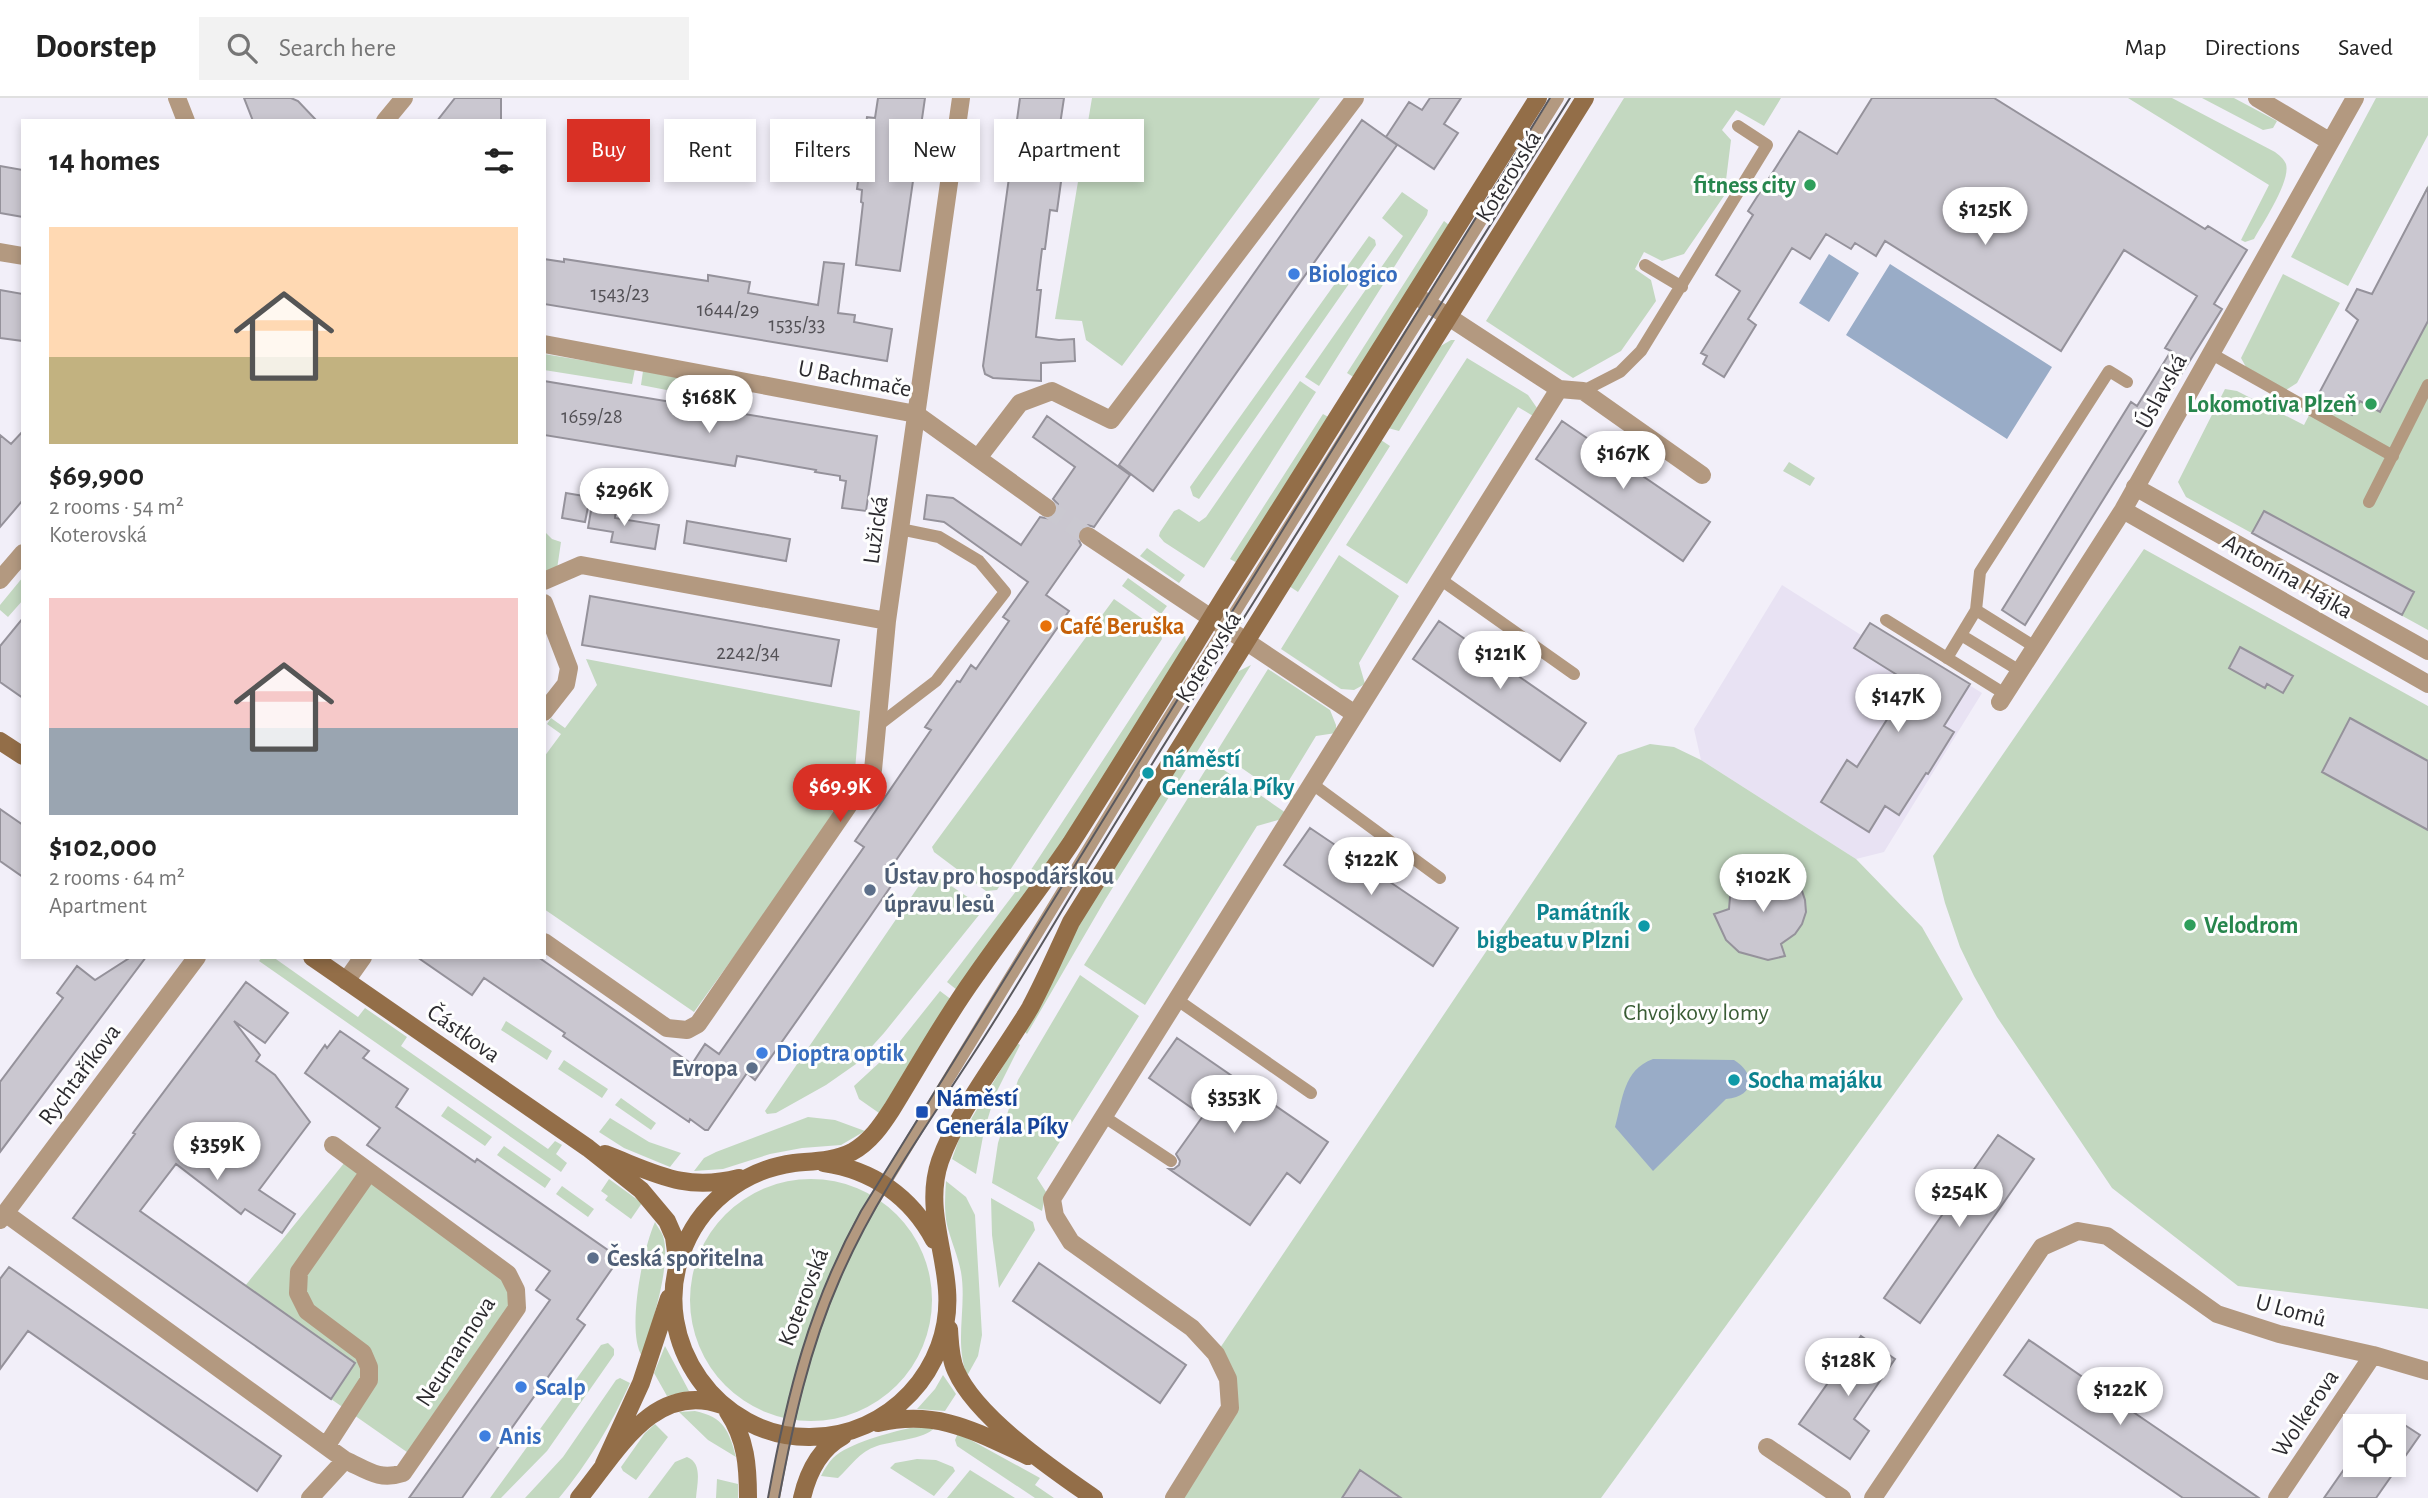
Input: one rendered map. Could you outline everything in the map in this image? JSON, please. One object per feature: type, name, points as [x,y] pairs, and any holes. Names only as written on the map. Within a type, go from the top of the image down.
[{"type":"street","points":[[177,98],[185,119]]},
{"type":"street","points":[[387,119],[404,98]]},
{"type":"street","name":"Lužická","points":[[546,943],[667,1028],[687,1030],[698,1024],[873,771],[887,621],[961,98]]},
{"type":"street","points":[[978,458],[1020,402],[1052,391],[1111,420],[1355,98]]},
{"type":"street","name":"Koterovská","points":[[748,1498],[746,1454],[742,1437],[724,1407],[695,1376],[674,1321],[675,1274],[691,1231],[714,1201],[744,1179],[776,1167],[847,1155],[860,1147],[881,1126],[970,984],[1067,848],[1219,623],[1422,299],[1538,98]]},
{"type":"street","name":"Koterovská","points":[[802,1498],[812,1468],[824,1450],[834,1441],[901,1404],[916,1389],[938,1352],[947,1311],[947,1287],[935,1228],[935,1180],[951,1134],[1032,1003],[1071,922],[1585,98]]},
{"type":"street","points":[[2257,98],[2329,141]]},
{"type":"street","name":"Úslavská","points":[[2002,698],[2123,510],[2355,98]]},
{"type":"street","points":[[0,252],[21,256]]},
{"type":"street","points":[[1422,299],[1559,389],[1583,391],[1702,475]]},
{"type":"street","name":"U Bachmače","points":[[546,344],[916,414],[1047,508]]},
{"type":"street","points":[[1174,1498],[1230,1408],[1228,1379],[1216,1354],[1192,1328],[1071,1242],[1055,1216],[1052,1205],[1054,1194],[1559,389]]},
{"type":"street","name":"Antonína Hájka","points":[[2135,487],[2428,651]]},
{"type":"street","name":"Antonína Hájka","points":[[2123,510],[2428,684]]},
{"type":"street","points":[[1088,536],[1355,714]]},
{"type":"street","points":[[0,580],[21,555]]},
{"type":"street","points":[[546,580],[581,565],[887,621]]},
{"type":"street","points":[[546,608],[569,668],[566,684],[546,709]]},
{"type":"street","points":[[0,741],[21,755]]},
{"type":"street","name":"Rychtaříkova","points":[[3,1217],[196,959]]},
{"type":"street","name":"Částkova","points":[[315,959],[588,1148],[641,1191],[667,1221],[674,1237],[675,1274]]},
{"type":"street","points":[[346,981],[362,959]]},
{"type":"street","name":"Neumannova","points":[[3,1217],[345,1460],[382,1477],[403,1473],[517,1308],[516,1290],[508,1274],[333,1144]]},
{"type":"street","name":"Částkova","points":[[588,1148],[690,1184],[719,1183],[761,1171]]},
{"type":"street","name":"Koterovská","points":[[808,1162],[852,1169],[884,1184],[917,1213],[943,1263]]},
{"type":"street","points":[[327,1445],[369,1380],[369,1367],[363,1353],[307,1311],[298,1293],[299,1272],[369,1172]]},
{"type":"street","name":"U Lomů","points":[[1872,1498],[2042,1247],[2078,1231],[2108,1236],[2217,1314],[2279,1334],[2373,1355],[2428,1371]]},
{"type":"street","points":[[604,1464],[641,1383],[675,1274]]},
{"type":"street","points":[[947,1311],[952,1359],[962,1385],[972,1400],[1044,1463],[1094,1498]]},
{"type":"street","name":"Wolkerova","points":[[2277,1498],[2373,1355]]},
{"type":"street","points":[[579,1498],[631,1433],[658,1410],[701,1400],[724,1407]]},
{"type":"street","name":"Koterovská","points":[[724,1407],[761,1429],[786,1436],[813,1438],[859,1429]]},
{"type":"street","points":[[859,1429],[904,1419],[936,1420],[957,1424],[1044,1463]]},
{"type":"street","points":[[1767,1447],[1842,1498]]},
{"type":"street","points":[[310,1498],[345,1460]]},
{"type":"lane","name":"Koterovská","points":[[1422,299],[1558,98]]},
{"type":"lane","points":[[1583,391],[1620,372],[1630,365],[1641,351],[1767,145],[1738,126]]},
{"type":"lane","points":[[1645,265],[1682,287]]},
{"type":"lane","points":[[2210,353],[2393,456]]},
{"type":"lane","points":[[1947,658],[1976,610],[1980,572],[2109,371],[2127,382]]},
{"type":"lane","points":[[2369,502],[2428,385]]},
{"type":"lane","points":[[876,727],[936,681],[1005,592],[979,561],[939,537],[900,529]]},
{"type":"lane","points":[[1440,579],[1574,674]]},
{"type":"lane","points":[[1976,610],[2035,647]]},
{"type":"lane","points":[[1886,620],[1947,658],[2002,698]]},
{"type":"lane","name":"Koterovská","points":[[774,1498],[802,1367],[825,1298],[856,1231],[1156,738],[1219,623]]},
{"type":"lane","points":[[1961,635],[2020,671]]},
{"type":"lane","points":[[1311,783],[1440,878]]},
{"type":"lane","points":[[1176,999],[1311,1093]]},
{"type":"lane","points":[[1103,1116],[1171,1161]]},
{"type":"shaded area","points":[[1782,585],[1861,635],[1870,623],[1982,693],[1884,852],[1856,859],[1701,760],[1694,729]]},
{"type":"green space","points":[[1092,98],[1320,98],[1122,366],[1086,340],[1082,321],[1055,319],[1078,182],[1144,182],[1144,119],[1088,119]]},
{"type":"green space","points":[[1624,98],[1781,98],[1764,126],[1736,110],[1722,130],[1731,140],[1724,196],[1684,254],[1662,261],[1644,252],[1635,269],[1651,280],[1656,301],[1621,351],[1573,378],[1486,321]]},
{"type":"green space","points":[[2128,98],[2172,98],[2275,152],[2283,159],[2286,164],[2284,181],[2254,239],[2245,242],[2241,240],[2269,185]]},
{"type":"green space","points":[[2202,98],[2234,98],[2277,121],[2273,128],[2263,130]]},
{"type":"green space","points":[[2376,98],[2428,98],[2428,135],[2348,286],[2291,257]]},
{"type":"green space","name":"Lokomotiva Plzeň","points":[[2428,185],[2428,630],[2186,497],[2178,482],[2225,389],[2237,391],[2304,425],[2359,317],[2348,306],[2357,289],[2372,294]]},
{"type":"green space","points":[[1402,192],[1428,210],[1427,215],[1319,386],[1305,377],[1403,236],[1382,218]]},
{"type":"green space","points":[[1444,221],[1449,225],[1355,378],[1347,373]]},
{"type":"green space","points":[[1369,236],[1375,240],[1376,245],[1199,499],[1193,496],[1190,487]]},
{"type":"green space","points":[[2283,274],[2340,303],[2297,383],[2286,390],[2246,367],[2241,358]]},
{"type":"green space","points":[[1455,340],[1399,431],[1388,428],[1439,347]]},
{"type":"green space","points":[[546,354],[635,369],[632,384],[546,370]]},
{"type":"green space","points":[[1467,358],[1528,395],[1537,408],[1533,416],[1518,407],[1407,584],[1346,545]]},
{"type":"green space","points":[[643,371],[690,380],[687,394],[641,385]]},
{"type":"green space","points":[[1300,381],[1316,392],[1204,568],[1164,542],[1159,536],[1160,532],[1174,511],[1179,509],[1199,522],[1206,517]]},
{"type":"green space","points":[[1323,414],[1330,418],[1239,564],[1230,559]]},
{"type":"green space","points":[[1381,440],[1390,446],[1298,592],[1289,586]]},
{"type":"green space","points":[[1789,462],[1815,478],[1810,486],[1783,471]]},
{"type":"green space","points":[[546,533],[561,542],[557,569],[546,572]]},
{"type":"green space","points":[[1147,548],[1185,575],[1179,583],[1140,556]]},
{"type":"green space","name":"Velodrom","points":[[2144,549],[2428,706],[2428,1309],[2238,1286],[2112,1188],[1997,1017],[1960,947],[1933,856]]},
{"type":"green space","points":[[1339,555],[1399,596],[1359,663],[1365,684],[1354,690],[1341,689],[1281,649]]},
{"type":"green space","points":[[1128,578],[1167,606],[1161,614],[1122,586]]},
{"type":"green space","points":[[21,579],[21,602],[8,617],[0,610],[0,605]]},
{"type":"green space","points":[[1114,599],[1160,631],[1162,639],[997,890],[986,891],[934,852],[932,847]]},
{"type":"green space","points":[[1185,635],[1183,655],[1059,846],[957,990],[947,982],[1023,882]]},
{"type":"green space","points":[[586,659],[860,711],[855,770],[847,769],[829,808],[836,814],[694,1012],[546,910],[546,754],[561,734],[547,724],[551,718],[565,728],[597,685]]},
{"type":"green space","points":[[1251,665],[1105,900],[1027,1034],[1024,1031],[1080,920],[1235,673]]},
{"type":"green space","points":[[1268,669],[1330,710],[1336,725],[1336,733],[1316,736],[1285,787],[1295,795],[1291,802],[1217,751]]},
{"type":"green space","name":"Chvojkovy lomy","points":[[1650,744],[1674,747],[1701,760],[1856,859],[1922,927],[1963,999],[1601,1498],[1174,1498],[1230,1408],[1216,1354],[1618,755]]},
{"type":"green space","points":[[1211,761],[1286,813],[1282,819],[1257,826],[1145,1005],[1084,965]]},
{"type":"green space","points":[[929,871],[978,904],[981,909],[979,915],[856,1064],[826,1085],[776,1113],[767,1114],[765,1111]]},
{"type":"green space","points":[[276,959],[358,1017],[365,1008],[407,1037],[401,1046],[548,1149],[555,1141],[562,1145],[556,1154],[567,1163],[561,1172],[259,961]]},
{"type":"green space","points":[[1080,975],[1139,1016],[1037,1178],[1046,1192],[1042,1211],[992,1183],[998,1143],[1018,1080]]},
{"type":"green space","points":[[940,991],[952,1000],[879,1113],[859,1099],[854,1086],[893,1050]]},
{"type":"green space","points":[[506,1021],[552,1051],[547,1060],[501,1030]]},
{"type":"green space","points":[[1017,1043],[1020,1045],[995,1095],[984,1131],[976,1174],[952,1159],[959,1139]]},
{"type":"green space","points":[[564,1060],[608,1089],[602,1098],[558,1069]]},
{"type":"green space","points":[[621,1098],[656,1123],[651,1130],[615,1105]]},
{"type":"green space","points":[[448,1106],[492,1137],[485,1146],[441,1116]]},
{"type":"green space","points":[[808,1117],[835,1120],[865,1131],[841,1145],[802,1148],[770,1154],[723,1169],[694,1171],[704,1158],[716,1152]]},
{"type":"green space","points":[[610,1118],[649,1142],[681,1153],[670,1167],[624,1148],[599,1132]]},
{"type":"green space","points":[[504,1146],[551,1179],[545,1188],[497,1155]]},
{"type":"green space","points":[[349,1157],[508,1274],[517,1308],[414,1457],[331,1399],[355,1363],[245,1286]]},
{"type":"green space","points":[[609,1179],[642,1203],[631,1219],[605,1200],[608,1196],[601,1191]]},
{"type":"green space","points":[[799,1179],[823,1179],[868,1193],[897,1214],[912,1233],[923,1254],[930,1276],[930,1324],[923,1346],[912,1367],[897,1386],[868,1407],[846,1416],[823,1421],[799,1421],[754,1407],[734,1394],[717,1377],[704,1357],[695,1335],[690,1312],[690,1288],[704,1243],[717,1223],[734,1206],[754,1193],[776,1184]]},
{"type":"green space","points":[[946,1181],[966,1197],[975,1215],[982,1335],[978,1356],[967,1376],[961,1350],[963,1298],[960,1266],[946,1219]]},
{"type":"green space","points":[[562,1186],[594,1209],[588,1217],[556,1194]]},
{"type":"green space","points":[[991,1198],[1033,1222],[1035,1230],[999,1288],[992,1235]]},
{"type":"green space","points":[[655,1222],[663,1236],[665,1262],[659,1296],[642,1356],[637,1344],[636,1310],[641,1269]]},
{"type":"green space","points":[[608,1343],[614,1349],[614,1355],[547,1451],[501,1498],[490,1498],[601,1345]]},
{"type":"green space","points":[[665,1346],[689,1391],[667,1396],[654,1373]]},
{"type":"green space","points":[[943,1375],[956,1394],[945,1411],[917,1409],[935,1389]]},
{"type":"green space","points":[[620,1378],[630,1383],[623,1399],[599,1443],[559,1498],[525,1498],[563,1457]]},
{"type":"green space","points":[[695,1411],[713,1417],[724,1426],[736,1457],[708,1440],[679,1412]]},
{"type":"green space","points":[[655,1424],[668,1437],[636,1480],[621,1467],[645,1433]]},
{"type":"green space","points":[[910,1428],[934,1428],[916,1437],[871,1449],[838,1478],[821,1476],[833,1458],[849,1448]]},
{"type":"green space","points":[[958,1433],[1040,1478],[1035,1485],[1054,1498],[1035,1498],[957,1446],[955,1440]]},
{"type":"green space","points":[[687,1457],[697,1469],[696,1498],[648,1498],[675,1462]]},
{"type":"green space","points":[[917,1459],[936,1460],[953,1467],[955,1471],[934,1496],[890,1468],[895,1463]]},
{"type":"green space","points":[[970,1470],[1015,1498],[947,1498]]},
{"type":"green space","points":[[717,1479],[738,1484],[738,1498],[716,1498]]},
{"type":"water","points":[[1829,254],[1859,273],[1829,322],[1799,303]]},
{"type":"water","points":[[1890,264],[2052,367],[2007,439],[1846,335]]},
{"type":"water","points":[[1653,1059],[1734,1060],[1746,1072],[1749,1084],[1742,1094],[1726,1099],[1653,1171],[1615,1127],[1630,1078],[1643,1064]]},
{"type":"building","points":[[244,98],[291,98],[298,101],[315,119],[252,119]]},
{"type":"building","points":[[455,98],[501,98],[501,119],[439,119]]},
{"type":"building","points":[[878,98],[925,98],[922,119],[889,119],[889,182],[913,182],[900,271],[856,265],[863,203],[862,190],[857,189],[858,182],[875,182],[875,119],[867,119],[875,118]]},
{"type":"building","points":[[1020,98],[1064,98],[1061,119],[1017,119]]},
{"type":"building","points":[[1430,98],[1461,98],[1444,124],[1458,133],[1434,169],[1386,137],[1409,102],[1422,110]]},
{"type":"building","points":[[1872,98],[1994,98],[2205,229],[2208,226],[2247,250],[2214,304],[2222,309],[2025,625],[2002,610],[2131,402],[2137,406],[2171,351],[2165,348],[2197,296],[2124,250],[2061,351],[1885,241],[1876,256],[1855,243],[1851,249],[1826,234],[1810,259],[1792,248],[1748,319],[1756,325],[1724,377],[1703,364],[1707,356],[1701,353],[1740,291],[1716,275],[1753,215],[1748,211],[1799,131],[1837,154]]},
{"type":"building","points":[[1362,120],[1397,145],[1153,491],[1119,465]]},
{"type":"building","points":[[0,166],[21,170],[21,217],[0,213]]},
{"type":"building","points":[[1008,182],[1061,182],[1057,211],[1050,210],[1045,249],[1042,249],[1037,290],[1041,290],[1036,337],[1074,339],[1075,361],[1041,363],[1041,381],[993,378],[985,374],[983,366]]},
{"type":"building","points":[[2428,187],[2428,321],[2380,412],[2360,401],[2352,415],[2317,397],[2358,320],[2346,310],[2357,289],[2372,294]]},
{"type":"building","points":[[546,259],[564,262],[564,259],[708,281],[708,275],[750,282],[748,293],[818,305],[824,262],[844,264],[838,313],[855,315],[854,322],[892,329],[887,361],[546,304]]},
{"type":"building","points":[[0,290],[21,294],[21,341],[0,338]]},
{"type":"building","points":[[546,381],[877,436],[866,511],[842,508],[846,481],[840,480],[840,476],[737,456],[735,466],[546,435]]},
{"type":"building","points":[[1047,416],[1130,475],[1094,527],[1088,525],[1079,529],[1077,536],[1081,545],[1046,595],[1069,611],[892,866],[900,873],[869,918],[755,1080],[747,1073],[708,1130],[690,1119],[689,1122],[484,978],[472,995],[420,959],[541,959],[692,1064],[705,1044],[719,1054],[864,847],[855,841],[931,730],[925,727],[971,665],[976,669],[1009,621],[1003,617],[1028,582],[944,522],[924,519],[927,495],[953,498],[1021,545],[1040,517],[1051,519],[1057,514],[1058,504],[1053,499],[1075,467],[1033,437]]},
{"type":"building","points":[[1562,421],[1710,522],[1683,561],[1536,459]]},
{"type":"building","points":[[21,433],[21,502],[0,527],[0,435],[11,444]]},
{"type":"building","points":[[566,493],[590,497],[585,522],[562,518]]},
{"type":"building","points":[[592,505],[616,509],[615,518],[659,525],[655,549],[611,542],[613,532],[588,528]]},
{"type":"building","points":[[2264,511],[2414,592],[2402,615],[2252,533]]},
{"type":"building","points":[[687,521],[790,539],[786,561],[684,543]]},
{"type":"building","points":[[590,596],[839,640],[831,686],[582,645]]},
{"type":"building","points":[[21,620],[21,697],[0,682],[0,646]]},
{"type":"building","points":[[1439,621],[1586,723],[1560,761],[1413,659]]},
{"type":"building","points":[[1870,623],[1970,684],[1944,726],[1954,732],[1928,774],[1926,773],[1899,815],[1885,806],[1869,832],[1821,802],[1847,760],[1857,767],[1910,683],[1854,648]]},
{"type":"building","points":[[2240,647],[2293,676],[2283,693],[2267,684],[2265,688],[2229,668]]},
{"type":"building","points":[[2350,718],[2428,761],[2428,830],[2322,772]]},
{"type":"building","points":[[0,809],[21,824],[21,876],[0,861]]},
{"type":"building","points":[[1310,828],[1458,928],[1433,966],[1284,865]]},
{"type":"building","points":[[1769,868],[1782,871],[1793,878],[1801,888],[1806,912],[1795,934],[1781,944],[1785,956],[1768,960],[1739,952],[1726,940],[1714,914],[1729,909],[1730,897],[1745,876],[1756,870]]},
{"type":"building","points":[[128,959],[145,959],[0,1152],[0,1082],[63,998],[57,993],[77,966],[95,980]]},
{"type":"building","points":[[246,982],[288,1013],[265,1043],[234,1021],[260,1055],[256,1061],[275,1075],[310,1122],[259,1190],[295,1214],[282,1233],[245,1209],[241,1214],[176,1164],[140,1211],[355,1363],[331,1399],[73,1218]]},
{"type":"building","points":[[340,1031],[369,1051],[363,1058],[408,1089],[396,1107],[475,1162],[477,1159],[612,1253],[610,1255],[616,1259],[616,1263],[577,1319],[585,1325],[462,1498],[409,1498],[550,1300],[536,1290],[550,1271],[367,1145],[380,1128],[305,1073],[325,1045],[327,1048]]},
{"type":"building","points":[[1177,1038],[1328,1142],[1300,1183],[1287,1173],[1250,1225],[1169,1169],[1179,1165],[1176,1154],[1203,1116],[1149,1078]]},
{"type":"building","points":[[1998,1135],[2034,1159],[1920,1323],[1884,1298]]},
{"type":"building","points":[[1039,1263],[1186,1365],[1160,1403],[1013,1301]]},
{"type":"building","points":[[9,1267],[281,1456],[257,1491],[28,1331],[0,1369],[0,1279]]},
{"type":"building","points":[[1861,1336],[1895,1359],[1854,1419],[1869,1431],[1850,1459],[1799,1424]]},
{"type":"building","points":[[2029,1340],[2259,1498],[2183,1498],[2059,1413],[2004,1375]]},
{"type":"building","points":[[2406,1426],[2420,1435],[2406,1455]]},
{"type":"building","points":[[1360,1470],[1401,1498],[1342,1498]]},
{"type":"building","points":[[2343,1471],[2343,1477],[2391,1477],[2376,1498],[2324,1498]]},
{"type":"tunnel","points":[[1047,508],[1088,536]]},
{"type":"tram line","points":[[768,1498],[783,1422],[802,1350],[827,1281],[861,1211],[1550,98]]},
{"type":"tram line","points":[[779,1498],[796,1415],[819,1332],[840,1279],[868,1221],[1570,98]]},
{"type":"place","name":"fitness city","points":[[1810,185]]},
{"type":"place","name":"Biologico","points":[[1294,274]]},
{"type":"place","name":"Lokomotiva Plzeň","points":[[2371,404]]},
{"type":"place","name":"Café Beruška","points":[[1046,626]]},
{"type":"place","name":"náměstí Generála Píky","points":[[1148,773]]},
{"type":"place","name":"Ústav pro hospodářskou úpravu lesů","points":[[870,890]]},
{"type":"place","name":"Velodrom","points":[[2190,925]]},
{"type":"place","name":"Památník bigbeatu v Plzni","points":[[1644,926]]},
{"type":"place","name":"Dioptra optik","points":[[762,1053]]},
{"type":"place","name":"Evropa","points":[[752,1068]]},
{"type":"place","name":"Socha majáku","points":[[1734,1080]]},
{"type":"place","name":"Náměstí Generála Píky","points":[[922,1112]]},
{"type":"place","name":"Česká spořitelna","points":[[593,1258]]},
{"type":"place","name":"Scalp","points":[[521,1387]]},
{"type":"place","name":"Anis","points":[[485,1436]]}]
